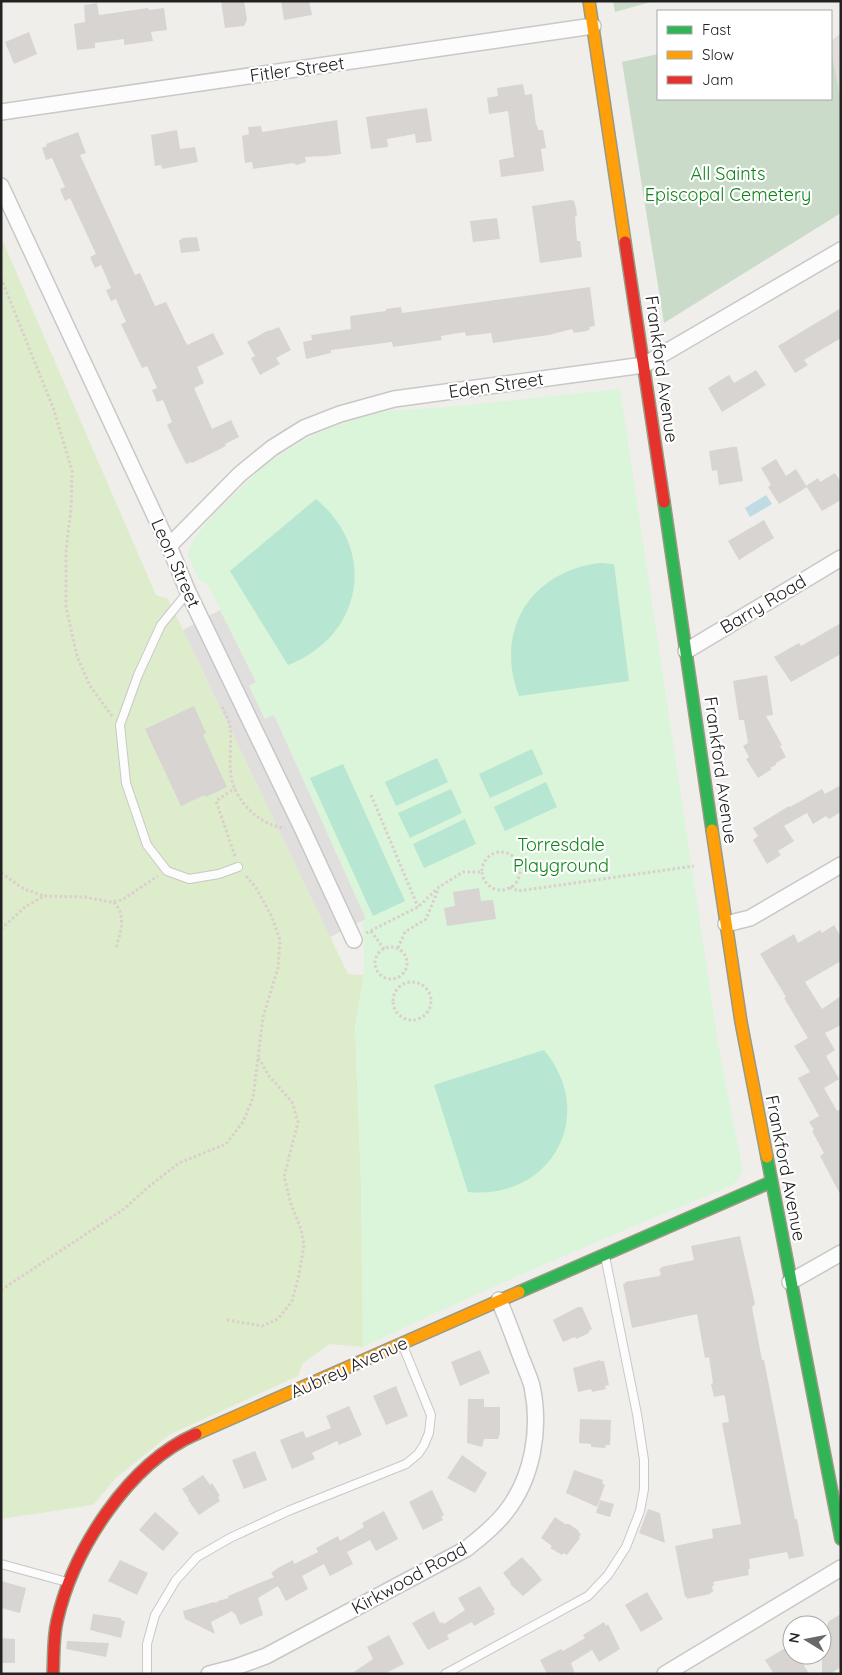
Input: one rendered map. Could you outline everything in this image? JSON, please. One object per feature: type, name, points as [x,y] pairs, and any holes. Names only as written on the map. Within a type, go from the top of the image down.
[{"type":"main road","name":"Frankford Avenue","points":[[589,1],[745,1050],[841,1539]]},
{"type":"main road","name":"Aubrey Avenue","points":[[53,1674],[55,1631],[61,1603],[87,1542],[102,1516],[119,1495],[137,1476],[165,1453],[189,1437],[771,1182]]},
{"type":"street","name":"Fitler Street","points":[[1,112],[593,26]]},
{"type":"street","name":"Leon Street","points":[[1,186],[169,546],[188,592],[354,940]]},
{"type":"street","name":"Eden Street","points":[[169,546],[240,474],[272,448],[304,428],[340,414],[394,399],[644,365],[841,250]]},
{"type":"street","name":"Barry Road","points":[[686,651],[841,558]]},
{"type":"street","points":[[726,924],[750,918],[841,865]]},
{"type":"street","points":[[790,1282],[841,1253]]},
{"type":"street","name":"Kirkwood Road","points":[[209,1674],[266,1656],[466,1549],[490,1530],[505,1513],[517,1496],[528,1470],[535,1441],[536,1412],[531,1385],[499,1300]]},
{"type":"street","points":[[671,1672],[841,1568]]},
{"type":"lane","points":[[188,592],[161,625],[138,675],[120,725],[126,783],[147,845],[167,871],[189,880],[219,874],[238,867]]},
{"type":"lane","points":[[445,1674],[588,1596],[608,1575],[626,1548],[640,1511],[644,1489],[644,1460],[637,1414],[605,1254]]},
{"type":"lane","points":[[148,1674],[147,1644],[155,1615],[176,1580],[197,1557],[230,1538],[288,1511],[406,1464],[418,1454],[429,1433],[431,1415],[402,1343]]},
{"type":"lane","points":[[1,1564],[69,1583]]},
{"type":"path","points":[[1,278],[54,410],[72,471],[71,508],[66,550],[66,607],[77,656],[90,686],[106,710],[120,725]]},
{"type":"path","points":[[222,708],[230,724],[232,780],[240,798],[256,816],[272,825],[282,828],[302,828]]},
{"type":"path","points":[[1,1290],[124,1209],[146,1188],[179,1163],[226,1144],[243,1122],[253,1098],[263,1016],[278,968],[280,940],[272,917],[255,886],[238,867],[216,800],[235,788]]},
{"type":"path","points":[[371,795],[418,907]]},
{"type":"path","points":[[500,852],[512,855],[519,865],[520,872],[518,878],[510,887],[498,890],[492,888],[483,878],[482,866],[489,856],[500,852]]},
{"type":"path","points":[[510,887],[518,891],[694,866]]},
{"type":"path","points":[[1,873],[24,888],[44,896],[85,897],[113,901],[122,900],[167,871]]},
{"type":"path","points":[[354,940],[418,907],[439,887],[463,872],[482,872]]},
{"type":"path","points":[[398,948],[405,932],[426,919],[439,887]]},
{"type":"path","points":[[1,929],[25,907],[44,896]]},
{"type":"path","points":[[113,901],[120,908],[122,922],[116,949]]},
{"type":"path","points":[[371,931],[384,949]]},
{"type":"path","points":[[398,948],[405,955],[406,965],[402,974],[397,977],[386,978],[378,971],[376,961],[380,952],[384,949],[398,948]]},
{"type":"path","points":[[397,977],[404,984]]},
{"type":"path","points":[[409,982],[422,985],[429,994],[429,1007],[422,1016],[410,1020],[404,1018],[395,1010],[393,998],[398,988],[404,984],[409,982]]},
{"type":"path","points":[[227,1320],[262,1326],[278,1319],[292,1301],[304,1245],[284,1177],[298,1122],[292,1102],[269,1076],[258,1056]]},
{"type":"green space","points":[[613,1],[654,1],[615,12]]},
{"type":"green space","name":"All Saints Episcopal Cemetery","points":[[657,54],[657,100],[832,100],[832,54],[841,100],[841,213],[664,323],[622,62]]},
{"type":"green space","points":[[1,237],[156,595],[168,599],[348,974],[364,975],[355,1026],[361,1184],[363,1347],[330,1344],[303,1363],[298,1376],[169,1435],[116,1478],[93,1505],[1,1519]]},
{"type":"green space","name":"Torresdale Playground","points":[[620,389],[719,1049],[743,1171],[733,1185],[547,1263],[363,1347],[361,1184],[355,1026],[364,975],[362,922],[366,919],[274,715],[266,719],[249,686],[256,682],[208,585],[199,580],[187,554],[193,540],[212,516],[265,464],[313,435],[354,419],[388,411],[459,406]]},
{"type":"green space","points":[[316,499],[336,520],[348,542],[354,566],[353,590],[346,613],[333,634],[313,652],[288,665],[230,571]]},
{"type":"green space","points":[[599,563],[614,564],[629,681],[519,696],[512,672],[511,649],[515,628],[524,608],[537,592],[554,578],[575,569]]},
{"type":"green space","points":[[532,749],[543,774],[490,798],[479,774]]},
{"type":"green space","points":[[437,758],[448,782],[396,806],[385,782]]},
{"type":"green space","points":[[343,764],[405,901],[373,916],[310,778]]},
{"type":"green space","points":[[546,782],[557,807],[505,831],[494,807]]},
{"type":"green space","points":[[451,789],[462,813],[410,838],[398,813]]},
{"type":"green space","points":[[465,819],[476,844],[424,868],[413,844]]},
{"type":"green space","points":[[544,1050],[560,1075],[567,1101],[566,1126],[558,1148],[543,1168],[523,1182],[498,1191],[468,1192],[434,1085]]},
{"type":"shaded area","points":[[841,33],[841,100],[832,54],[832,40]]},
{"type":"shaded area","points":[[220,610],[256,682],[249,686],[265,719],[274,715],[366,919],[330,937],[183,630]]},
{"type":"water","points":[[766,495],[772,504],[750,517],[745,508]]},
{"type":"building","points":[[221,1],[244,1],[247,20],[244,26],[225,28]]},
{"type":"building","points":[[281,1],[309,1],[312,15],[284,20]]},
{"type":"building","points":[[97,3],[99,15],[148,8],[149,10],[164,8],[167,30],[151,32],[153,41],[124,45],[124,39],[95,43],[95,48],[77,50],[74,24],[85,22],[84,5]]},
{"type":"building","points":[[29,32],[37,54],[14,64],[5,42]]},
{"type":"building","points":[[523,84],[525,95],[532,94],[538,130],[543,130],[546,148],[541,149],[544,171],[501,177],[499,160],[514,157],[508,111],[489,114],[487,98],[498,96],[497,88]]},
{"type":"building","points":[[427,108],[432,141],[416,143],[415,134],[387,139],[388,147],[371,149],[366,117]]},
{"type":"building","points":[[337,120],[341,154],[305,157],[306,162],[297,165],[293,163],[253,169],[252,162],[245,163],[242,136],[249,134],[248,127],[261,126],[262,132]]},
{"type":"building","points":[[177,130],[180,149],[195,147],[198,162],[162,169],[161,165],[155,166],[151,135]]},
{"type":"building","points":[[78,132],[86,153],[80,155],[135,275],[140,273],[155,306],[166,302],[187,345],[213,333],[224,354],[197,367],[204,383],[194,388],[212,429],[231,420],[239,437],[225,444],[226,446],[192,463],[186,464],[167,425],[172,422],[163,400],[157,402],[152,390],[157,388],[147,366],[142,368],[121,324],[126,322],[116,299],[111,301],[106,290],[111,288],[101,265],[95,268],[90,257],[96,254],[70,198],[65,201],[60,189],[65,187],[52,158],[46,160],[42,148],[47,146],[46,144]]},
{"type":"building","points":[[574,201],[576,208],[577,241],[580,241],[582,257],[540,263],[532,206]]},
{"type":"building","points":[[497,218],[500,239],[473,242],[470,221]]},
{"type":"building","points":[[197,237],[200,251],[181,253],[179,240]]},
{"type":"building","points":[[590,287],[595,326],[589,327],[590,329],[587,331],[574,333],[572,329],[549,335],[493,343],[491,333],[466,336],[465,332],[441,336],[442,340],[393,347],[392,342],[331,350],[331,353],[306,359],[303,342],[312,340],[311,335],[351,329],[350,316],[401,307],[402,313]]},
{"type":"building","points":[[841,308],[841,338],[804,360],[808,365],[795,373],[778,346]]},
{"type":"building","points":[[279,327],[291,350],[276,358],[280,364],[260,375],[251,358],[255,356],[247,342]]},
{"type":"building","points":[[756,370],[766,385],[722,412],[708,388],[729,375],[734,383]]},
{"type":"building","points":[[737,447],[743,481],[719,485],[717,470],[712,471],[709,451]]},
{"type":"building","points":[[776,459],[786,476],[796,469],[807,487],[779,504],[768,487],[771,485],[761,468]]},
{"type":"building","points":[[835,473],[841,482],[841,500],[822,511],[806,486],[818,478],[820,482]]},
{"type":"building","points":[[764,520],[774,538],[739,560],[728,541]]},
{"type":"building","points":[[841,623],[841,654],[791,682],[774,657],[799,643],[801,646]]},
{"type":"building","points":[[767,675],[773,715],[766,716],[782,745],[780,746],[786,757],[758,778],[746,759],[749,757],[743,746],[748,743],[744,720],[739,720],[733,681]]},
{"type":"building","points":[[194,706],[206,733],[203,735],[227,787],[181,806],[145,729]]},
{"type":"building","points":[[841,785],[841,812],[829,819],[826,816],[813,824],[807,813],[784,826],[794,841],[778,851],[781,855],[767,864],[753,840],[758,836],[753,828],[822,789],[825,794]]},
{"type":"building","points":[[479,888],[481,901],[493,900],[496,919],[447,926],[444,908],[455,906],[453,892]]},
{"type":"building","points":[[834,925],[841,937],[841,961],[805,982],[822,1009],[841,996],[841,1025],[825,1033],[835,1050],[826,1056],[839,1079],[824,1088],[837,1111],[841,1109],[841,1196],[820,1156],[824,1153],[809,1122],[819,1116],[798,1078],[810,1072],[794,1046],[808,1038],[760,954],[794,934],[798,943],[820,930],[822,933]]},
{"type":"building","points":[[740,1236],[755,1304],[752,1307],[762,1360],[764,1360],[804,1556],[789,1559],[787,1552],[749,1559],[749,1575],[713,1582],[713,1592],[710,1594],[687,1599],[685,1597],[675,1546],[713,1538],[712,1529],[741,1524],[722,1423],[729,1422],[725,1397],[724,1395],[714,1397],[709,1357],[705,1358],[697,1314],[632,1328],[623,1284],[625,1282],[659,1276],[661,1274],[659,1269],[661,1267],[694,1260],[691,1246]]},
{"type":"building","points":[[578,1307],[582,1307],[592,1329],[589,1333],[576,1339],[575,1337],[563,1342],[553,1320]]},
{"type":"building","points":[[480,1350],[490,1373],[460,1386],[451,1362]]},
{"type":"building","points":[[600,1360],[604,1361],[609,1385],[605,1386],[606,1389],[592,1392],[591,1389],[578,1392],[573,1368]]},
{"type":"building","points":[[396,1386],[408,1416],[386,1425],[373,1396]]},
{"type":"building","points":[[468,1399],[484,1399],[484,1407],[500,1407],[500,1433],[498,1439],[484,1439],[482,1447],[467,1443]]},
{"type":"building","points":[[349,1406],[362,1435],[339,1445],[337,1441],[312,1453],[315,1459],[292,1469],[280,1440],[303,1431],[306,1438],[331,1428],[326,1416]]},
{"type":"building","points":[[580,1419],[611,1420],[610,1445],[606,1445],[605,1448],[591,1447],[591,1444],[579,1443]]},
{"type":"building","points":[[255,1451],[267,1480],[244,1489],[232,1460]]},
{"type":"building","points":[[462,1455],[487,1473],[475,1493],[447,1478]]},
{"type":"building","points":[[574,1470],[603,1480],[602,1483],[605,1485],[597,1507],[566,1493]]},
{"type":"building","points":[[203,1475],[210,1485],[212,1483],[220,1496],[218,1497],[220,1501],[199,1515],[182,1489]]},
{"type":"building","points":[[432,1490],[444,1515],[441,1517],[443,1520],[423,1530],[409,1502]]},
{"type":"building","points":[[600,1500],[614,1504],[610,1517],[596,1513]]},
{"type":"building","points":[[648,1509],[660,1513],[665,1543],[639,1533]]},
{"type":"building","points":[[384,1511],[398,1539],[376,1551],[370,1540],[347,1552],[353,1564],[330,1576],[324,1564],[302,1576],[308,1589],[286,1601],[278,1586],[258,1598],[263,1615],[240,1625],[235,1613],[232,1611],[211,1622],[215,1634],[185,1619],[183,1611],[216,1603],[274,1577],[271,1573],[278,1568],[293,1560],[294,1564],[318,1552],[316,1548],[338,1536],[340,1541],[364,1527],[362,1523]]},
{"type":"building","points":[[155,1512],[179,1533],[163,1551],[139,1530]]},
{"type":"building","points":[[555,1517],[565,1524],[569,1524],[581,1534],[567,1555],[564,1553],[562,1555],[550,1548],[552,1546],[541,1538]]},
{"type":"building","points":[[522,1557],[542,1580],[523,1596],[510,1584],[503,1573]]},
{"type":"building","points":[[120,1560],[148,1573],[137,1595],[108,1581]]},
{"type":"building","points":[[1,1581],[26,1588],[20,1613],[1,1608]]},
{"type":"building","points":[[480,1586],[495,1610],[493,1611],[495,1614],[474,1626],[472,1622],[447,1635],[449,1639],[428,1650],[412,1623],[434,1611],[440,1623],[443,1622],[444,1624],[465,1610],[458,1598]]},
{"type":"building","points":[[647,1592],[663,1619],[641,1632],[625,1605]]},
{"type":"building","points":[[93,1614],[121,1618],[121,1620],[125,1621],[121,1638],[90,1630]]},
{"type":"building","points":[[841,1614],[841,1667],[830,1674],[822,1674],[822,1665],[832,1665],[832,1619]]},
{"type":"building","points":[[604,1622],[606,1626],[608,1624],[620,1649],[599,1662],[592,1650],[571,1663],[575,1674],[547,1674],[540,1660],[561,1649],[563,1651],[585,1638],[583,1635]]},
{"type":"building","points":[[389,1635],[404,1664],[384,1674],[351,1674],[373,1659],[367,1647]]},
{"type":"building","points":[[1,1638],[15,1639],[15,1663],[1,1663]]},
{"type":"building","points":[[67,1641],[109,1643],[106,1657],[66,1649]]},
{"type":"building","points":[[782,1650],[782,1665],[804,1665],[809,1674],[774,1674],[765,1660]]},
{"type":"traffic: fast","points":[[664,502],[712,830]]},
{"type":"traffic: fast","points":[[767,1157],[841,1539]]},
{"type":"traffic: fast","points":[[519,1292],[771,1182]]},
{"type":"traffic: slow","points":[[589,1],[625,242]]},
{"type":"traffic: slow","points":[[712,830],[741,1022],[767,1157]]},
{"type":"traffic: slow","points":[[196,1434],[519,1292]]},
{"type":"traffic: jam","points":[[625,242],[664,502]]},
{"type":"traffic: jam","points":[[53,1674],[54,1640],[57,1621],[76,1566],[90,1539],[107,1512],[126,1488],[148,1466],[171,1448],[196,1434]]}]
